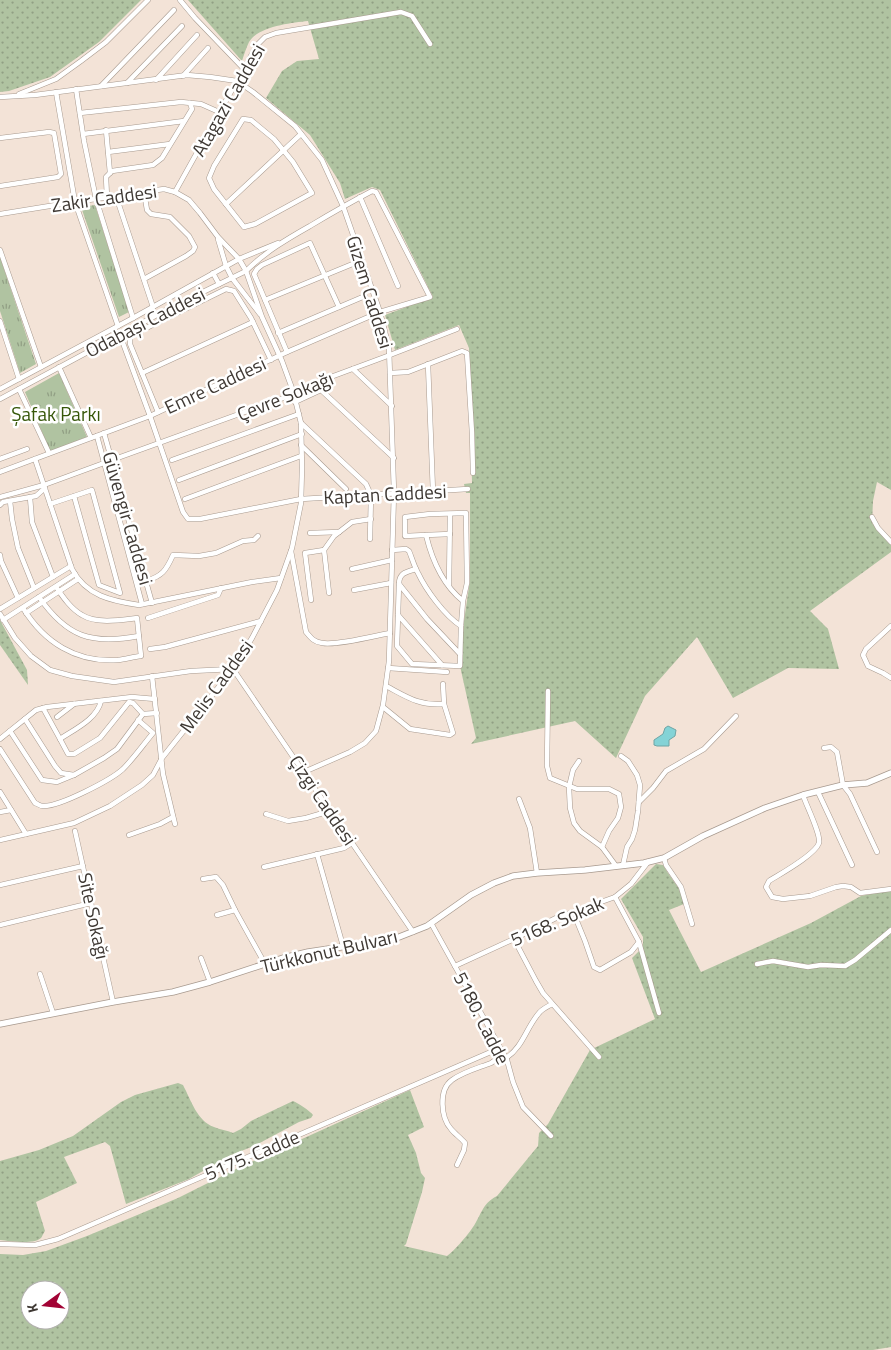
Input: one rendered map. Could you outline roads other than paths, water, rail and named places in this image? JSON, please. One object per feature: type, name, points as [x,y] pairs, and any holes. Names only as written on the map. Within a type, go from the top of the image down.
[{"type":"street","points":[[14,96],[56,79],[106,42],[148,0]]},
{"type":"street","points":[[180,0],[244,69]]},
{"type":"street","points":[[101,86],[174,10]]},
{"type":"street","name":"Atagazi Caddesi","points":[[175,192],[257,45],[265,37],[276,32],[401,12],[412,16],[430,44]]},
{"type":"street","points":[[127,83],[182,26]]},
{"type":"street","points":[[156,80],[197,35]]},
{"type":"street","points":[[183,76],[208,48]]},
{"type":"street","name":"Gizem Caddesi","points":[[0,98],[183,76],[210,76],[238,81],[295,126],[322,160],[344,206],[380,312],[390,355],[394,494],[388,668],[383,707],[376,731],[365,744],[304,772]]},
{"type":"street","points":[[76,89],[96,199],[133,318]]},
{"type":"street","points":[[56,92],[75,202],[118,326]]},
{"type":"street","points":[[80,113],[181,102],[201,104],[219,112]]},
{"type":"street","points":[[107,197],[106,177],[112,171],[153,165],[162,158],[192,108],[190,103]]},
{"type":"street","points":[[243,119],[251,120],[284,150],[312,194],[255,224],[244,227],[214,189],[209,178],[214,166],[243,119]]},
{"type":"street","points":[[83,134],[184,121]]},
{"type":"street","points":[[106,130],[110,173]]},
{"type":"street","points":[[0,138],[54,133],[61,174],[58,177],[0,186]]},
{"type":"street","points":[[226,204],[301,134]]},
{"type":"street","points":[[108,152],[170,144]]},
{"type":"street","name":"Zakir Caddesi","points":[[0,214],[164,189],[175,192],[189,200],[218,237]]},
{"type":"street","name":"Emre Caddesi","points":[[0,470],[35,459],[150,416],[280,355],[380,312],[430,297],[376,192],[372,191],[360,197]]},
{"type":"street","points":[[144,192],[147,210],[151,214],[170,217],[189,236],[195,247],[186,256],[144,279]]},
{"type":"street","points":[[116,196],[153,307]]},
{"type":"street","points":[[360,197],[398,286]]},
{"type":"street","name":"Odabaşı Caddesi","points":[[0,399],[168,309],[246,271],[256,261],[286,239],[360,197]]},
{"type":"street","name":"Melis Caddesi","points":[[0,840],[74,823],[110,806],[142,785],[153,775],[162,758],[233,669],[277,590],[291,551],[302,499],[301,423],[293,391],[280,355],[262,317],[246,271],[239,258],[218,237]]},
{"type":"street","name":"Melis Caddesi","points":[[218,237],[226,266],[232,278],[262,317]]},
{"type":"street","name":"Odabaşı Caddesi","points":[[0,389],[133,318],[239,258],[286,239]]},
{"type":"street","points":[[287,352],[254,274],[257,269],[310,243],[339,307]]},
{"type":"street","points":[[0,250],[41,367]]},
{"type":"street","points":[[265,300],[355,263]]},
{"type":"street","points":[[213,273],[219,284]]},
{"type":"street","points":[[158,412],[130,344],[130,336],[226,289],[234,292],[253,322],[271,360]]},
{"type":"street","points":[[278,332],[365,296]]},
{"type":"street","points":[[0,321],[19,378]]},
{"type":"street","points":[[142,373],[253,322]]},
{"type":"street","name":"Çevre Sokağı","points":[[112,460],[286,397],[293,391],[457,329]]},
{"type":"street","points":[[120,335],[159,444]]},
{"type":"street","points":[[390,373],[408,372],[462,351],[467,353],[473,473]]},
{"type":"street","points":[[428,364],[433,492]]},
{"type":"street","points":[[59,367],[91,438]]},
{"type":"street","points":[[353,369],[392,406]]},
{"type":"street","points":[[19,389],[50,453]]},
{"type":"street","points":[[296,402],[321,390],[394,458]]},
{"type":"street","points":[[172,460],[299,414]]},
{"type":"street","points":[[301,423],[366,484],[371,495],[370,539]]},
{"type":"street","name":"Güvengir Caddesi","points":[[104,433],[152,603]]},
{"type":"street","points":[[179,480],[302,434]]},
{"type":"street","name":"Güvengir Caddesi","points":[[97,436],[142,604]]},
{"type":"street","name":"Kaptan Caddesi","points":[[159,444],[182,512],[188,519],[200,519],[302,499],[468,489]]},
{"type":"street","points":[[301,445],[346,489]]},
{"type":"street","points":[[0,459],[27,449]]},
{"type":"street","points":[[185,499],[301,456]]},
{"type":"street","points":[[35,459],[71,566],[85,587],[104,597],[121,602],[152,603],[221,588],[281,578]]},
{"type":"street","points":[[0,497],[44,487],[104,463]]},
{"type":"street","points":[[0,505],[3,502],[36,496],[44,487]]},
{"type":"street","points":[[50,504],[74,496],[92,490],[120,593],[99,585],[74,496]]},
{"type":"street","points":[[30,497],[32,522],[52,577]]},
{"type":"street","points":[[10,501],[18,548],[34,588]]},
{"type":"street","points":[[416,569],[401,575],[396,646],[412,664],[460,666],[463,602],[467,583],[466,513],[405,517],[405,536],[450,534]]},
{"type":"street","points":[[449,586],[450,514]]},
{"type":"street","points":[[872,517],[878,528],[891,542]]},
{"type":"street","points":[[329,593],[324,550],[334,536],[352,522],[371,519]]},
{"type":"street","points":[[310,533],[339,532]]},
{"type":"street","points":[[426,535],[434,562],[456,596],[463,602]]},
{"type":"street","points":[[167,554],[173,556],[199,556],[216,553],[243,541],[254,540],[258,536]]},
{"type":"street","points":[[392,550],[406,549],[409,551],[416,569],[432,595],[450,617],[461,626]]},
{"type":"street","points":[[311,600],[305,553],[324,550]]},
{"type":"street","points":[[291,551],[306,632],[312,640],[322,644],[335,643],[390,633]]},
{"type":"street","points":[[0,555],[18,598]]},
{"type":"street","points":[[146,581],[157,578],[166,570],[173,556]]},
{"type":"street","points":[[352,569],[392,560]]},
{"type":"street","points":[[0,609],[71,566]]},
{"type":"street","points":[[3,620],[75,574]]},
{"type":"street","points":[[26,613],[78,579]]},
{"type":"street","points":[[354,590],[391,583]]},
{"type":"street","points":[[399,584],[427,619],[460,654]]},
{"type":"street","points":[[23,608],[30,620],[44,635],[74,654],[95,659],[118,660],[141,656],[137,618],[97,620],[83,616],[72,607],[56,586]]},
{"type":"street","points":[[148,618],[218,595],[221,588]]},
{"type":"street","points":[[40,597],[64,625],[80,635],[100,640],[119,640],[139,636]]},
{"type":"street","points":[[0,614],[15,638],[31,656],[50,670],[72,676],[114,682],[191,671],[233,669]]},
{"type":"street","points":[[398,615],[442,665]]},
{"type":"street","points":[[150,649],[165,647],[261,621]]},
{"type":"street","points":[[891,626],[863,654],[868,666],[891,678]]},
{"type":"street","points":[[388,668],[447,672]]},
{"type":"street","name":"Çizgi Caddesi","points":[[233,669],[413,932]]},
{"type":"street","points":[[152,676],[163,774],[175,824]]},
{"type":"street","points":[[383,707],[410,729],[450,735],[453,733],[444,704],[443,684]]},
{"type":"street","points":[[386,686],[419,702],[432,705],[444,704]]},
{"type":"street","points":[[548,691],[547,766],[550,778],[569,786],[584,789],[609,789],[619,794],[621,807],[618,818],[609,831],[602,847]]},
{"type":"street","points":[[0,739],[36,710],[43,708],[132,697],[155,698]]},
{"type":"street","points":[[60,739],[96,713],[101,701]]},
{"type":"street","points":[[43,708],[68,754],[74,754],[100,738],[129,702],[133,703],[143,714],[157,713]]},
{"type":"street","points":[[57,717],[74,704]]},
{"type":"street","points":[[10,730],[42,780],[57,782],[90,767],[117,749],[143,714]]},
{"type":"street","points":[[639,802],[653,788],[666,770],[704,749],[736,716]]},
{"type":"street","points":[[25,719],[61,773],[74,775]]},
{"type":"street","points":[[0,748],[35,803],[43,806],[55,804],[99,784],[121,770],[134,758],[153,733],[138,720]]},
{"type":"street","points":[[824,748],[831,747],[837,752],[843,785],[850,794],[877,852]]},
{"type":"street","points":[[578,761],[573,770],[569,786],[570,808],[574,823],[580,831],[602,847],[619,865],[635,830],[640,785],[637,774],[628,761],[621,756]]},
{"type":"street","name":"Türkkonut Bulvarı","points":[[0,1024],[173,992],[308,952],[394,939],[431,923],[471,895],[513,876],[586,870],[648,862],[664,858],[712,832],[765,808],[803,795],[843,785],[867,783],[891,773]]},
{"type":"street","points":[[0,792],[26,834]]},
{"type":"street","points":[[818,792],[852,864]]},
{"type":"street","points":[[803,795],[817,831],[819,842],[814,852],[769,881],[766,887],[772,897],[783,899],[810,896],[843,886],[860,893],[891,889]]},
{"type":"street","points":[[520,799],[530,828],[537,873]]},
{"type":"street","points":[[0,812],[11,810]]},
{"type":"street","points":[[266,814],[288,821],[306,818],[330,810]]},
{"type":"street","points":[[128,835],[160,824],[173,817]]},
{"type":"street","name":"Site Sokağı","points":[[75,831],[112,1002]]},
{"type":"street","points":[[264,867],[344,848],[352,843]]},
{"type":"street","points":[[317,854],[343,946]]},
{"type":"street","points":[[664,858],[666,865],[681,887],[692,924]]},
{"type":"street","name":"5168. Sokak","points":[[455,966],[556,918],[615,897],[631,884],[648,862]]},
{"type":"street","points":[[0,885],[83,866]]},
{"type":"street","points":[[203,879],[216,877],[223,885],[265,964]]},
{"type":"street","points":[[615,897],[639,942],[659,1013]]},
{"type":"street","points":[[0,925],[91,903]]},
{"type":"street","points":[[217,915],[235,910]]},
{"type":"street","points":[[576,911],[576,919],[594,967],[600,970],[631,952],[639,942]]},
{"type":"street","name":"5180. Cadde","points":[[431,923],[505,1056],[523,1107],[551,1136]]},
{"type":"street","points":[[757,964],[773,961],[808,966],[845,966],[891,930]]},
{"type":"street","points":[[514,939],[536,981],[552,1004],[599,1057]]},
{"type":"street","points":[[201,958],[210,982]]},
{"type":"street","points":[[40,974],[53,1014]]},
{"type":"street","points":[[456,1165],[464,1150],[465,1143],[450,1128],[444,1113],[442,1100],[446,1088],[451,1080],[513,1054],[539,1013],[552,1004]]},
{"type":"street","name":"5175. Cadde","points":[[0,1244],[35,1245],[58,1239],[500,1048]]},
{"type":"water","points":[[668,726],[676,730],[675,736],[669,740],[669,746],[654,745],[654,740],[663,734]]},
{"type":"park label","name":"Şafak Parkı","points":[[56,414]]}]
